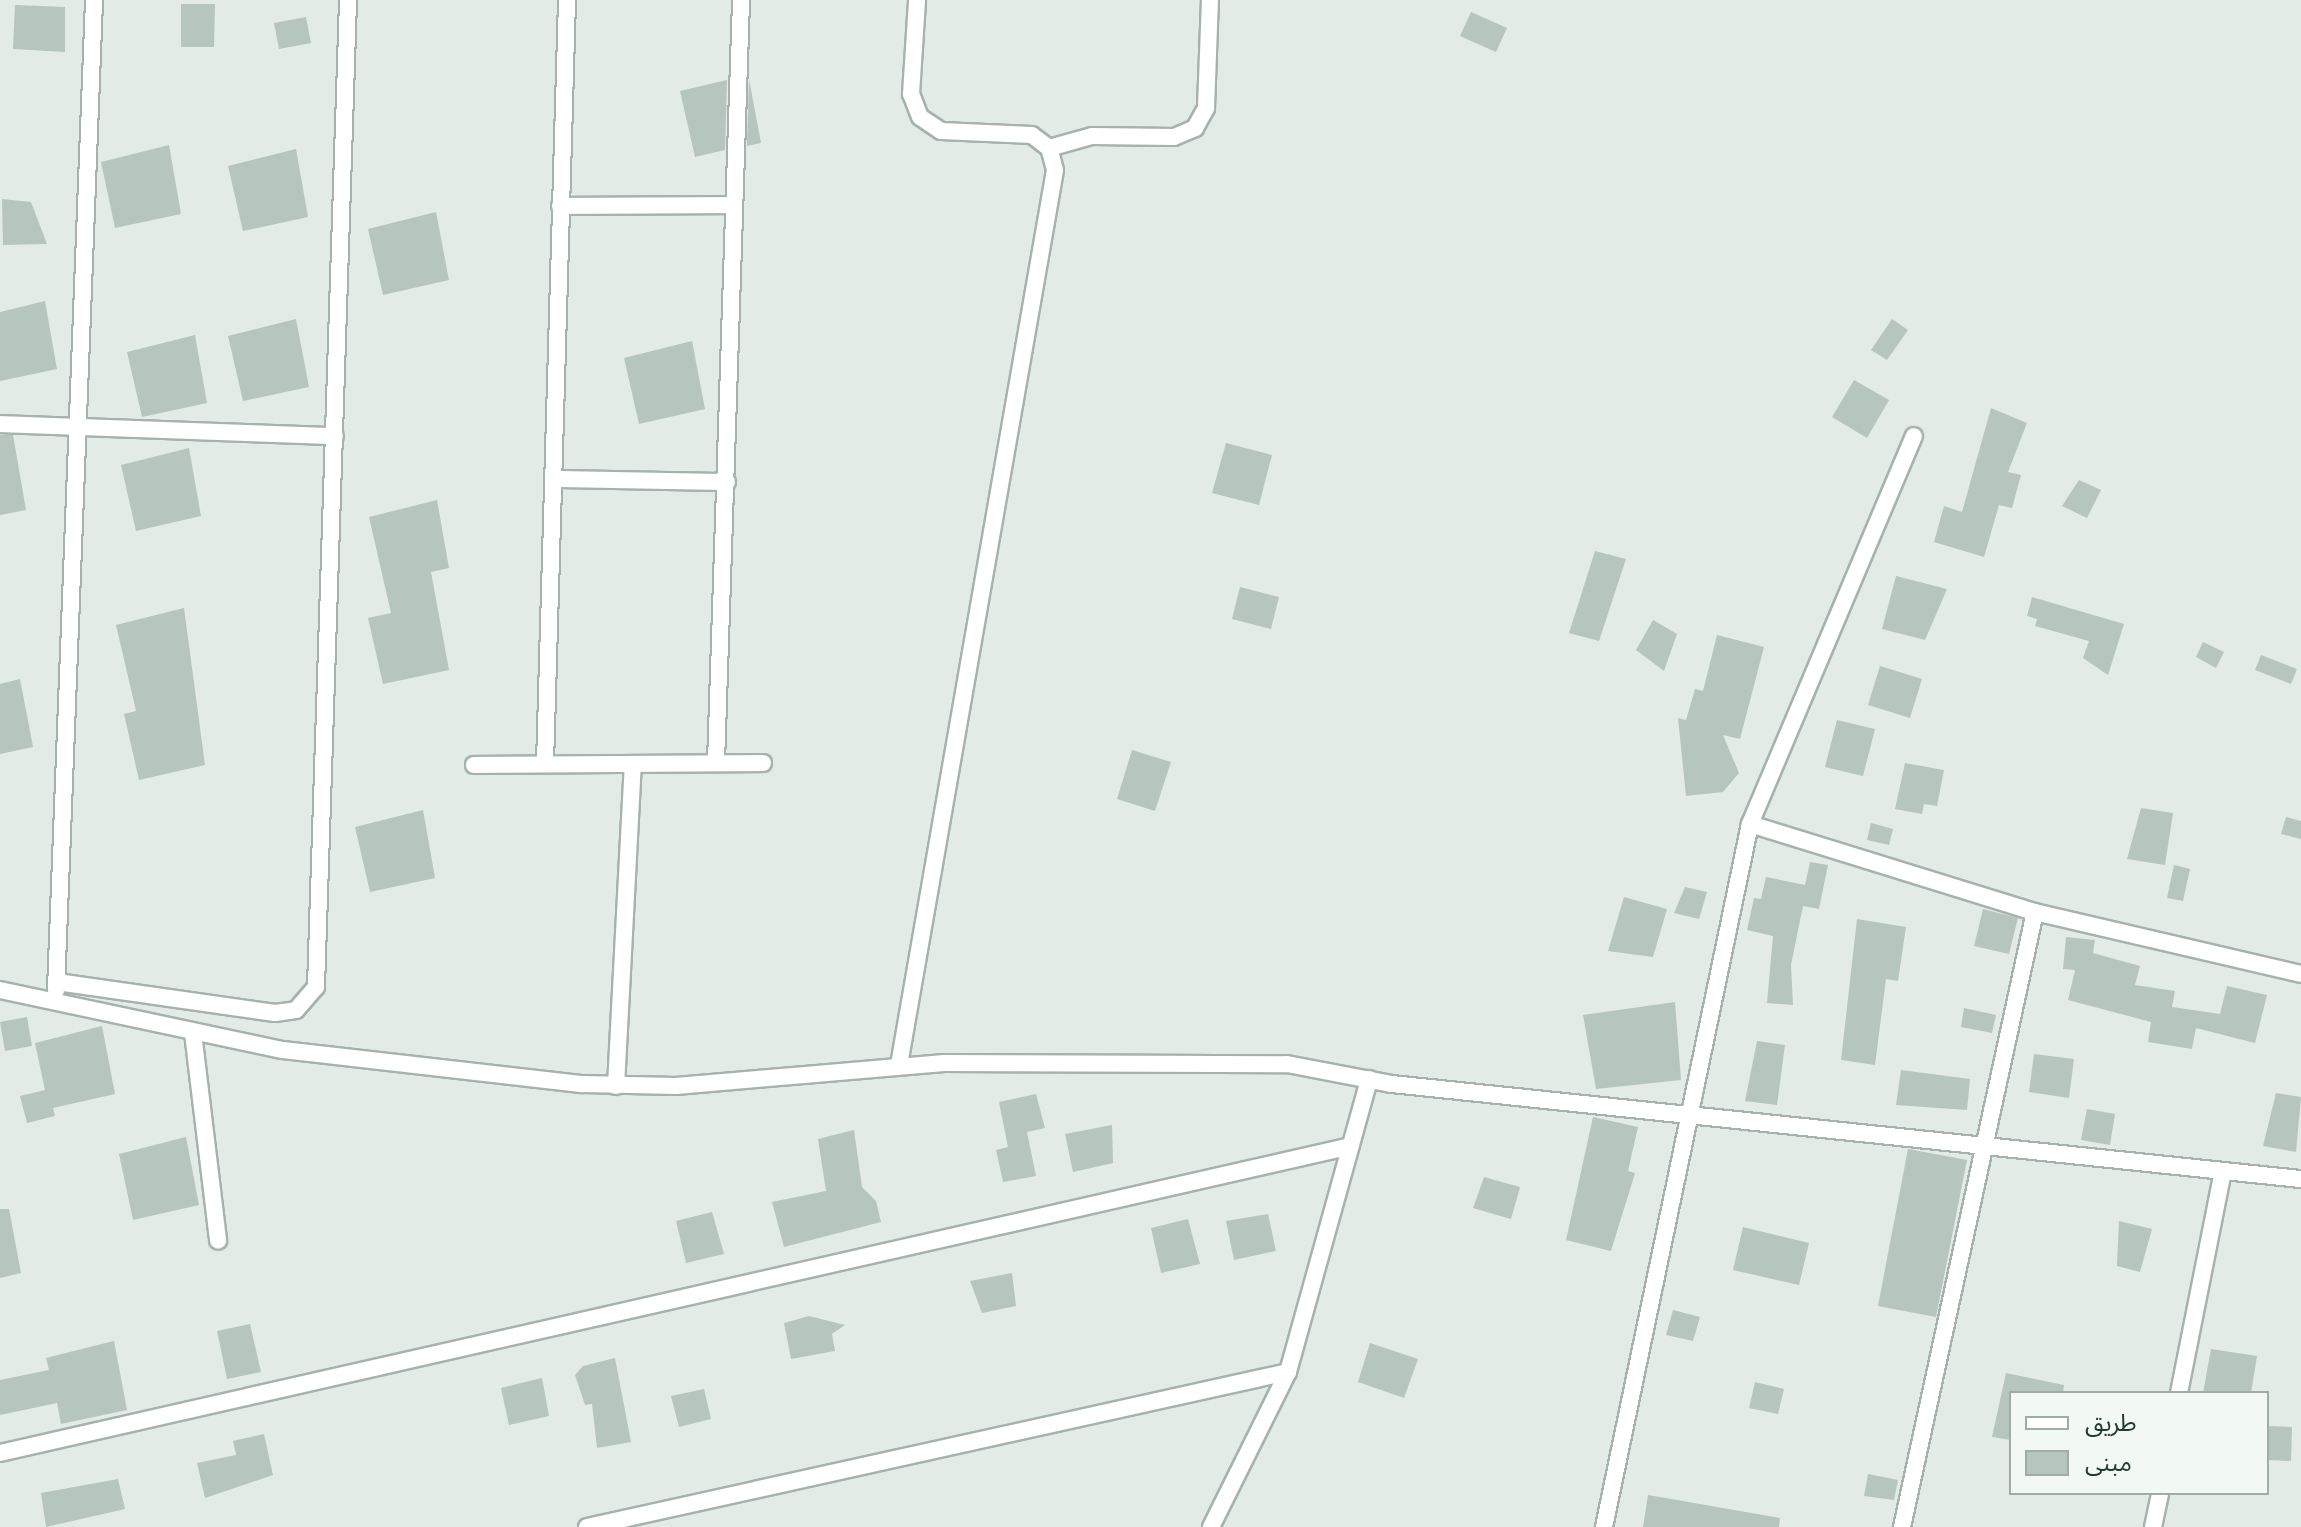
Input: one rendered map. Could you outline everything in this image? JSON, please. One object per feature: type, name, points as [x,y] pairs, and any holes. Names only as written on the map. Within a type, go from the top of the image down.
[{"type":"street","points":[[55,1006],[80,426],[94,0]]},
{"type":"street","points":[[57,982],[275,1013],[296,1010],[311,996],[335,436],[348,0]]},
{"type":"street","points":[[545,764],[567,0]]},
{"type":"street","points":[[716,763],[741,0]]},
{"type":"street","points":[[917,0],[911,94],[920,117],[941,131],[1024,134],[1049,148],[1092,136],[1174,137],[1195,128],[1206,108],[1210,0]]},
{"type":"street","points":[[899,1065],[1055,170],[1049,148]]},
{"type":"street","points":[[560,206],[734,205]]},
{"type":"street","points":[[0,424],[335,436]]},
{"type":"street","points":[[1604,1527],[1686,1111],[1750,824],[1914,436]]},
{"type":"street","points":[[554,479],[727,482]]},
{"type":"street","points":[[474,765],[763,763]]},
{"type":"street","points":[[616,1086],[633,764]]},
{"type":"street","points":[[1750,824],[2035,912],[2301,974]]},
{"type":"street","points":[[1902,1527],[1980,1149],[2035,912]]},
{"type":"street","points":[[0,990],[55,1006],[367,1062],[616,1086],[899,1065],[1287,1064],[1369,1079],[1686,1111],[1980,1149],[2222,1175],[2301,1179]]},
{"type":"street","points":[[193,1033],[218,1241]]},
{"type":"street","points":[[1211,1527],[1288,1372],[1369,1079]]},
{"type":"street","points":[[0,1453],[1351,1146]]},
{"type":"street","points":[[2179,1391],[2222,1175]]},
{"type":"street","points":[[587,1527],[1288,1372]]},
{"type":"street","points":[[2153,1527],[2160,1495]]},
{"type":"building","points":[[181,4],[215,4],[214,47],[181,47]]},
{"type":"building","points":[[15,5],[65,7],[65,52],[13,49]]},
{"type":"building","points":[[1471,12],[1507,28],[1496,52],[1460,36]]},
{"type":"building","points":[[306,17],[311,43],[279,49],[274,23]]},
{"type":"building","points":[[749,79],[761,143],[747,146]]},
{"type":"building","points":[[727,80],[725,150],[695,157],[680,91]]},
{"type":"building","points":[[169,145],[181,214],[115,228],[101,162]]},
{"type":"building","points":[[296,149],[308,217],[243,231],[228,166]]},
{"type":"building","points":[[2,199],[31,202],[47,244],[3,245]]},
{"type":"building","points":[[436,212],[449,280],[383,295],[368,229]]},
{"type":"building","points":[[45,301],[57,369],[0,381],[0,312]]},
{"type":"building","points":[[296,319],[309,387],[243,401],[228,336]]},
{"type":"building","points":[[1892,319],[1908,330],[1887,360],[1871,350]]},
{"type":"building","points":[[195,335],[207,403],[142,417],[127,352]]},
{"type":"building","points":[[692,341],[705,409],[639,424],[624,358]]},
{"type":"building","points":[[1854,380],[1889,400],[1867,438],[1832,417]]},
{"type":"building","points":[[1991,408],[2027,423],[2008,472],[2021,475],[2012,508],[1999,505],[1984,557],[1934,542],[1944,506],[1962,512]]},
{"type":"building","points":[[0,435],[13,435],[26,510],[0,515]]},
{"type":"building","points":[[1226,443],[1272,455],[1259,505],[1212,493]]},
{"type":"building","points":[[189,448],[201,516],[136,531],[121,465]]},
{"type":"building","points":[[2079,480],[2101,490],[2087,518],[2062,506]]},
{"type":"building","points":[[437,500],[449,568],[431,572],[449,670],[383,684],[368,618],[391,613],[369,517]]},
{"type":"building","points":[[1595,551],[1626,559],[1599,641],[1569,633]]},
{"type":"building","points":[[1896,576],[1947,589],[1925,640],[1882,629]]},
{"type":"building","points":[[1240,587],[1279,597],[1271,629],[1232,619]]},
{"type":"building","points":[[2032,597],[2124,624],[2108,675],[2083,658],[2089,641],[2035,626],[2037,619],[2027,616]]},
{"type":"building","points":[[184,608],[205,765],[139,780],[124,714],[136,711],[116,625]]},
{"type":"building","points":[[1653,620],[1677,634],[1664,671],[1636,650]]},
{"type":"building","points":[[1717,635],[1764,647],[1740,739],[1723,735],[1739,773],[1723,792],[1686,796],[1678,718],[1686,720],[1695,689],[1703,691]]},
{"type":"building","points":[[2203,642],[2224,652],[2216,668],[2196,657]]},
{"type":"building","points":[[2261,655],[2297,669],[2291,684],[2255,670]]},
{"type":"building","points":[[1880,666],[1922,679],[1910,718],[1868,705]]},
{"type":"building","points":[[20,679],[33,747],[0,754],[0,684]]},
{"type":"building","points":[[1837,720],[1875,729],[1863,776],[1825,767]]},
{"type":"building","points":[[1132,750],[1171,762],[1155,811],[1117,799]]},
{"type":"building","points":[[1905,763],[1944,770],[1937,806],[1924,804],[1922,814],[1895,809]]},
{"type":"building","points":[[2141,808],[2173,813],[2165,865],[2127,859]]},
{"type":"building","points":[[423,810],[435,878],[370,892],[355,827]]},
{"type":"building","points":[[2286,817],[2301,821],[2301,839],[2281,834]]},
{"type":"building","points":[[1871,823],[1893,829],[1889,845],[1867,840]]},
{"type":"building","points":[[1810,862],[1828,865],[1819,909],[1803,906],[1791,965],[1793,1005],[1767,1003],[1773,936],[1747,930],[1754,898],[1761,899],[1766,877],[1805,885]]},
{"type":"building","points":[[2174,865],[2190,869],[2183,901],[2167,898]]},
{"type":"building","points":[[1685,887],[1707,892],[1699,919],[1674,913]]},
{"type":"building","points":[[1624,897],[1667,909],[1653,957],[1608,951]]},
{"type":"building","points":[[1983,909],[2018,918],[2009,954],[1974,946]]},
{"type":"building","points":[[1857,919],[1906,927],[1898,981],[1886,979],[1875,1065],[1841,1060]]},
{"type":"building","points":[[2066,937],[2095,940],[2093,953],[2140,966],[2135,985],[2175,991],[2172,1007],[2220,1014],[2227,986],[2267,995],[2255,1043],[2196,1028],[2192,1049],[2148,1042],[2151,1022],[2068,1000],[2075,970],[2063,969]]},
{"type":"building","points":[[1675,1002],[1681,1080],[1596,1089],[1583,1015]]},
{"type":"building","points":[[1964,1008],[1996,1015],[1992,1033],[1961,1027]]},
{"type":"building","points":[[27,1017],[32,1046],[5,1051],[0,1022]]},
{"type":"building","points":[[102,1026],[115,1094],[53,1108],[55,1116],[27,1123],[20,1096],[45,1090],[35,1043]]},
{"type":"building","points":[[1757,1041],[1785,1045],[1777,1105],[1745,1101]]},
{"type":"building","points":[[2034,1054],[2074,1059],[2069,1098],[2029,1092]]},
{"type":"building","points":[[1901,1070],[1970,1079],[1967,1110],[1896,1105]]},
{"type":"building","points":[[2276,1093],[2301,1097],[2296,1152],[2263,1146]]},
{"type":"building","points":[[1036,1094],[1045,1128],[1027,1132],[1036,1176],[1003,1182],[996,1150],[1008,1147],[999,1102]]},
{"type":"building","points":[[2087,1109],[2115,1114],[2110,1145],[2081,1140]]},
{"type":"building","points":[[1593,1117],[1638,1127],[1628,1171],[1635,1173],[1611,1251],[1566,1240]]},
{"type":"building","points":[[1112,1125],[1113,1163],[1073,1172],[1065,1134]]},
{"type":"building","points":[[854,1130],[862,1187],[876,1201],[881,1222],[784,1247],[772,1202],[826,1191],[818,1139]]},
{"type":"building","points":[[186,1137],[199,1205],[133,1220],[119,1154]]},
{"type":"building","points":[[1908,1149],[1967,1160],[1936,1317],[1878,1306]]},
{"type":"building","points":[[1484,1177],[1520,1187],[1511,1219],[1473,1208]]},
{"type":"building","points":[[0,1209],[9,1209],[21,1273],[0,1278]]},
{"type":"building","points":[[712,1212],[724,1254],[686,1263],[676,1221]]},
{"type":"building","points":[[1268,1214],[1276,1251],[1234,1260],[1226,1221]]},
{"type":"building","points":[[1188,1219],[1200,1264],[1161,1273],[1151,1228]]},
{"type":"building","points":[[2119,1221],[2152,1229],[2140,1272],[2117,1266]]},
{"type":"building","points":[[1743,1227],[1809,1243],[1799,1285],[1733,1270]]},
{"type":"building","points":[[1012,1273],[1016,1306],[982,1313],[970,1281]]},
{"type":"building","points":[[1673,1310],[1700,1317],[1693,1341],[1666,1335]]},
{"type":"building","points":[[809,1316],[845,1325],[832,1334],[835,1351],[791,1359],[784,1323]]},
{"type":"building","points":[[250,1324],[261,1372],[227,1379],[217,1331]]},
{"type":"building","points":[[114,1341],[127,1410],[61,1424],[57,1403],[0,1415],[0,1380],[49,1370],[46,1358]]},
{"type":"building","points":[[1370,1343],[1418,1359],[1404,1398],[1358,1382]]},
{"type":"building","points":[[2211,1349],[2257,1356],[2251,1391],[2203,1391]]},
{"type":"building","points":[[615,1358],[631,1442],[597,1448],[592,1404],[585,1405],[575,1375],[583,1366]]},
{"type":"building","points":[[2006,1373],[2064,1385],[2063,1391],[2009,1391],[2009,1440],[1992,1437]]},
{"type":"building","points":[[542,1378],[549,1416],[509,1425],[501,1388]]},
{"type":"building","points":[[1755,1382],[1784,1389],[1778,1414],[1749,1408]]},
{"type":"building","points":[[704,1389],[711,1419],[679,1427],[671,1396]]},
{"type":"building","points":[[2269,1426],[2292,1427],[2291,1461],[2269,1460]]},
{"type":"building","points":[[264,1434],[273,1475],[205,1498],[197,1463],[236,1455],[233,1441]]},
{"type":"building","points":[[1868,1474],[1898,1480],[1894,1500],[1864,1496]]},
{"type":"building","points":[[118,1479],[125,1509],[46,1527],[41,1493]]},
{"type":"building","points":[[1648,1495],[1780,1518],[1779,1527],[1643,1527]]}]
